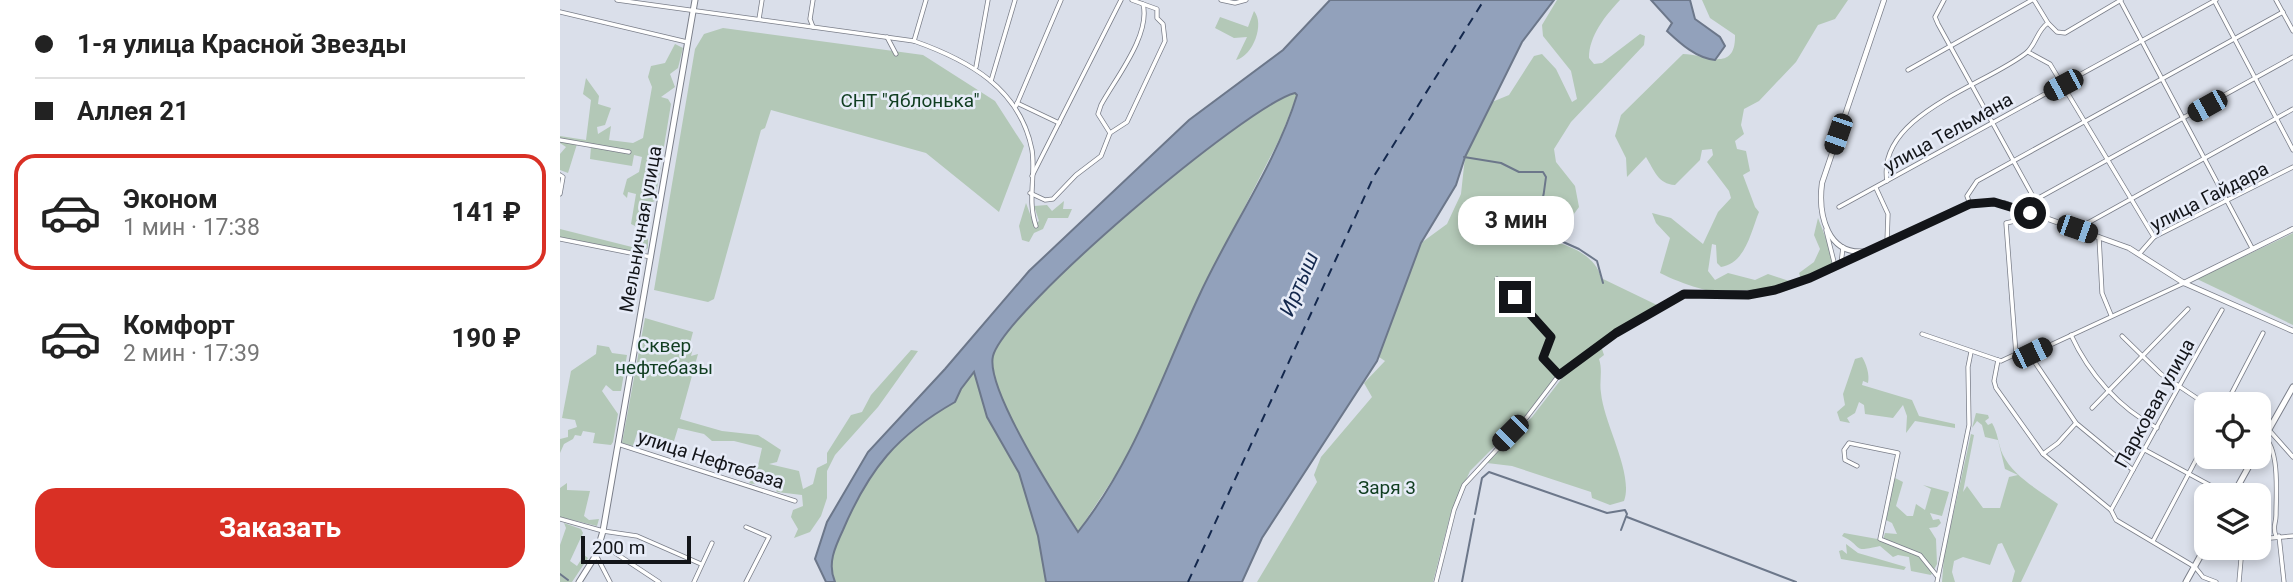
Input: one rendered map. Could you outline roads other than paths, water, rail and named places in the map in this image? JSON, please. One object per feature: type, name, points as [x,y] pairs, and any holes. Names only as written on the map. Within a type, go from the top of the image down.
[{"type":"main road","name":"Мельничная улица","points":[[579,582],[596,555],[603,531],[695,0]]},
{"type":"main road","points":[[1884,0],[1830,157],[1820,204],[1825,228],[1843,247],[1867,251],[1970,204],[1994,202],[2021,209],[2140,253],[2184,283],[2293,331]]},
{"type":"main road","points":[[2184,283],[2293,229]]},
{"type":"main road","points":[[2271,426],[2293,387]]},
{"type":"main road","points":[[2186,582],[2199,560]]},
{"type":"street","points":[[617,0],[914,41],[976,68],[1017,105],[1059,123]]},
{"type":"street","points":[[758,20],[762,0]]},
{"type":"street","points":[[813,0],[810,19],[813,27]]},
{"type":"street","points":[[914,41],[926,0]]},
{"type":"street","points":[[976,68],[988,0]]},
{"type":"street","points":[[991,81],[1015,0]]},
{"type":"street","points":[[1036,226],[1030,192],[1031,150],[1017,105],[1061,0]]},
{"type":"street","points":[[1031,178],[1121,0]]},
{"type":"street","points":[[1030,192],[1045,200],[1053,199],[1076,175],[1101,156],[1110,132],[1127,122],[1165,41],[1163,24],[1157,18],[1157,9],[1132,0]]},
{"type":"street","points":[[1221,0],[1235,3],[1247,0]]},
{"type":"street","points":[[1908,70],[2033,0],[2048,23],[2057,32],[2065,33],[2120,0],[2252,248]]},
{"type":"street","points":[[2215,0],[2293,150]]},
{"type":"street","name":"улица Тельмана","points":[[1839,207],[2215,0]]},
{"type":"street","points":[[2276,0],[2293,30]]},
{"type":"street","points":[[1943,1],[1935,18],[2035,200]]},
{"type":"street","points":[[1110,132],[1098,114],[1111,85],[1132,53],[1143,22],[1143,4]]},
{"type":"street","points":[[560,12],[688,42]]},
{"type":"street","points":[[1970,204],[1967,196],[1977,181],[2163,81],[2283,12]]},
{"type":"street","points":[[1887,181],[1885,170],[1898,138],[1926,111],[2028,52],[2048,23]]},
{"type":"street","points":[[887,37],[896,54]]},
{"type":"street","points":[[2028,52],[2050,64],[2154,237]]},
{"type":"street","points":[[2030,213],[2035,200],[2293,57]]},
{"type":"street","points":[[2077,229],[2293,109]]},
{"type":"street","points":[[560,140],[629,152]]},
{"type":"street","name":"улица Гайдара","points":[[2140,253],[2154,237],[2293,167]]},
{"type":"street","points":[[560,175],[563,177],[560,194]]},
{"type":"street","points":[[1876,187],[1888,214],[1887,242]]},
{"type":"street","points":[[2016,354],[2006,223],[2015,221],[2021,209]]},
{"type":"street","points":[[1825,228],[1836,262],[1831,269]]},
{"type":"street","points":[[2099,237],[2102,293],[2111,315]]},
{"type":"street","points":[[560,239],[651,257]]},
{"type":"street","points":[[1841,264],[1843,247]]},
{"type":"street","points":[[1436,582],[1454,510],[1464,485],[1527,416],[1559,375],[1616,333],[1684,294],[1757,294],[1797,283],[1867,251]]},
{"type":"street","points":[[1497,279],[1551,337],[1543,358],[1559,375]]},
{"type":"street","points":[[1922,334],[1998,360],[2016,354],[2032,353],[2184,283]]},
{"type":"street","points":[[2092,408],[2188,309]]},
{"type":"street","name":"Парковая улица","points":[[2111,510],[2157,428],[2177,385],[2222,310]]},
{"type":"street","points":[[2232,392],[2263,333]]},
{"type":"street","points":[[2071,335],[2092,371],[2109,391],[2157,428]]},
{"type":"street","points":[[2122,336],[2142,356],[2194,396]]},
{"type":"street","points":[[1937,579],[1969,425],[1968,367],[1971,352]]},
{"type":"street","points":[[2032,353],[2034,361],[2076,423],[2133,470]]},
{"type":"street","points":[[1998,360],[1994,381],[1996,388],[2043,454],[2111,510],[2116,520],[2195,567],[2203,577],[2216,582]]},
{"type":"street","points":[[2043,454],[2058,443],[2076,423]]},
{"type":"street","points":[[2271,437],[2293,457]]},
{"type":"street","points":[[1857,466],[1845,460],[1844,450],[1849,443],[1898,453],[1880,539],[1920,555],[1937,579]]},
{"type":"street","name":"улица Нефтебаза","points":[[618,444],[795,501]]},
{"type":"street","points":[[2271,444],[2276,516],[2273,528],[2278,536],[2284,582]]},
{"type":"street","points":[[2145,450],[2206,483]]},
{"type":"street","points":[[2153,541],[2194,463]]},
{"type":"street","points":[[560,519],[603,531],[637,536],[701,564]]},
{"type":"street","points":[[746,527],[769,537],[746,582]]},
{"type":"street","points":[[2271,537],[2293,536]]},
{"type":"street","points":[[600,543],[659,582]]},
{"type":"street","points":[[694,582],[712,543]]},
{"type":"street","points":[[596,555],[610,582]]},
{"type":"street","points":[[2239,582],[2241,560]]},
{"type":"water","name":"Иртыш","points":[[1330,0],[1554,0],[1522,42],[1465,157],[1456,185],[1421,243],[1377,361],[1262,538],[1242,582],[1046,582],[1038,536],[1019,473],[987,417],[974,372],[955,402],[917,427],[875,471],[853,508],[835,549],[832,569],[835,582],[826,582],[815,559],[827,522],[868,452],[945,369],[1029,271],[1189,120],[1283,50]],"holes":[[[1295,93],[1297,95],[1265,172],[1211,271],[1131,447],[1116,476],[1078,532],[1011,418],[1000,393],[993,356],[1007,332],[1038,297],[1130,212],[1229,133],[1269,106]]]},
{"type":"water","points":[[1651,0],[1690,0],[1695,19],[1720,37],[1725,46],[1715,60],[1695,53],[1667,31],[1672,23]]},
{"type":"waterway","points":[[1464,157],[1501,163],[1519,172],[1543,172],[1546,177],[1542,202],[1528,232],[1528,241],[1552,237],[1579,249],[1597,261],[1603,283]]},
{"type":"waterway","points":[[1475,514],[1482,478],[1489,472],[1607,513],[1625,510],[1627,514],[1621,530]]},
{"type":"waterway","points":[[1627,517],[1796,582]]},
{"type":"waterway","points":[[1462,582],[1474,519]]},
{"type":"waterway","points":[[560,574],[568,580]]},
{"type":"park label","name":"СНТ \"Яблонька\"","points":[[910,100]]},
{"type":"park label","name":"Сквер нефтебазы","points":[[664,356]]},
{"type":"park label","name":"Заря 3","points":[[1387,487]]}]
